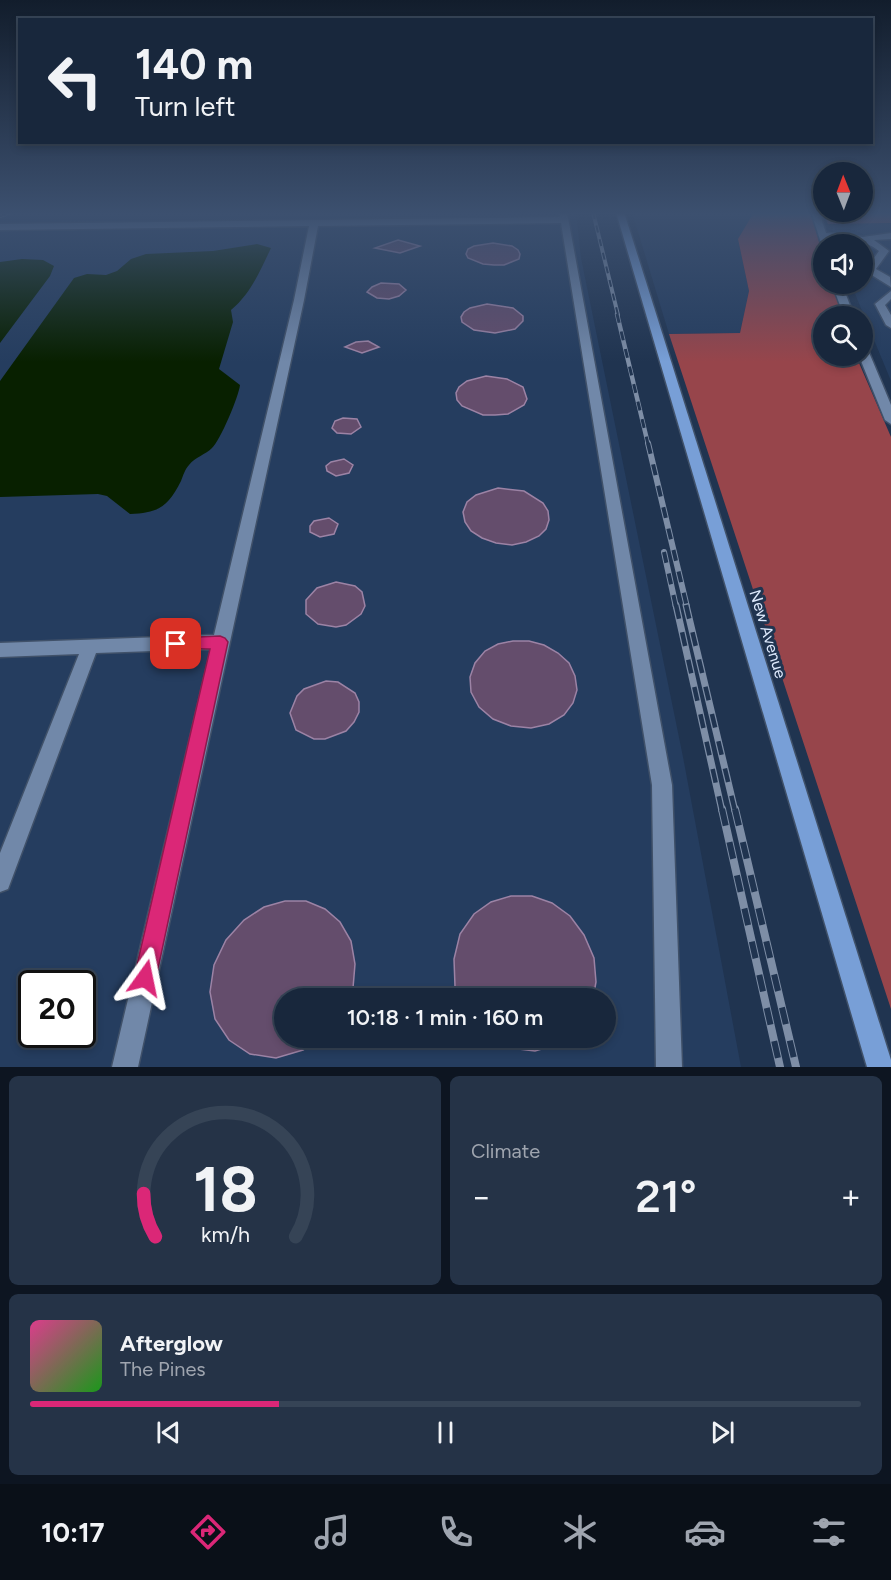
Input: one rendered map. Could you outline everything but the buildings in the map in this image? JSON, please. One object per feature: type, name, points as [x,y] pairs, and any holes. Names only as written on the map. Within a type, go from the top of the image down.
[{"type":"main road","name":"New Avenue","points":[[635,262],[880,1067]]},
{"type":"street","points":[[125,1067],[306,262]]},
{"type":"street","points":[[570,262],[662,785],[669,1067]]},
{"type":"street","points":[[873,271],[891,284]]},
{"type":"street","points":[[891,294],[880,304],[891,325]]},
{"type":"street","points":[[869,366],[891,420]]},
{"type":"street","points":[[0,650],[220,642]]},
{"type":"street","points":[[0,881],[90,648]]},
{"type":"shaded area","points":[[0,262],[582,262],[683,757],[741,1067],[0,1067]]},
{"type":"shaded area","points":[[0,262],[46,262],[54,266],[50,276],[0,343]]},
{"type":"shaded area","points":[[128,262],[264,262],[250,289],[231,310],[233,322],[219,369],[240,385],[224,428],[215,444],[188,467],[167,503],[155,510],[130,514],[107,496],[98,494],[0,497],[0,381],[74,278],[87,274],[106,275],[117,271]]},
{"type":"shaded area","points":[[647,262],[743,262],[749,291],[740,333],[669,334]]},
{"type":"shaded area","points":[[743,262],[813,262],[813,294],[835,294],[839,306],[813,306],[813,366],[860,366],[891,437],[891,1009],[669,334],[740,333],[749,291]]},
{"type":"shaded area","points":[[873,262],[891,262],[891,381],[873,337],[873,306],[860,306],[855,294],[873,294]]},
{"type":"railway","points":[[605,262],[618,315]]},
{"type":"railway","points":[[617,314],[648,444]]},
{"type":"railway","points":[[648,443],[687,607]]},
{"type":"railway","points":[[664,552],[676,607]]},
{"type":"railway","points":[[676,605],[722,811]]},
{"type":"railway","points":[[686,605],[735,811]]},
{"type":"railway","points":[[722,809],[780,1067]]},
{"type":"railway","points":[[735,809],[796,1067]]},
{"type":"route","points":[[145,978],[220,642],[176,644]]}]
